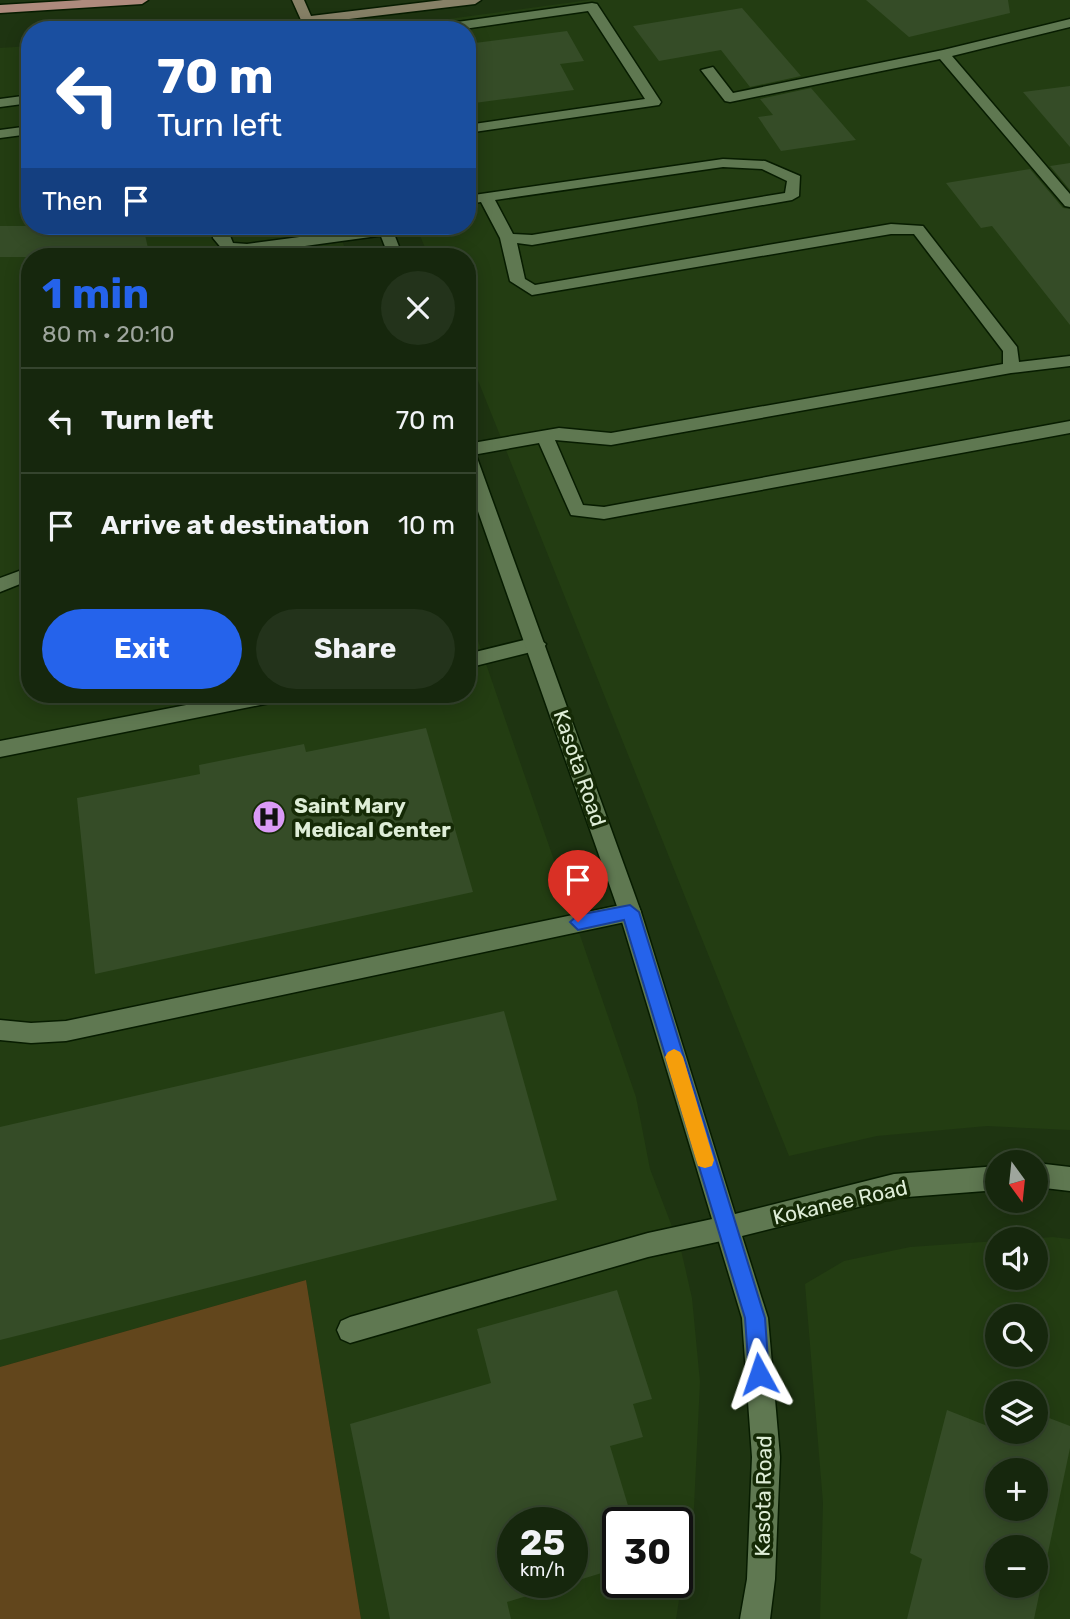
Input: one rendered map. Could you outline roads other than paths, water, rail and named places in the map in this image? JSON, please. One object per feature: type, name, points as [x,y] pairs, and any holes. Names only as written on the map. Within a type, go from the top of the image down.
[{"type":"main road","points":[[0,9],[142,0]]},
{"type":"street","points":[[298,0],[307,21]]},
{"type":"street","points":[[336,21],[471,1],[478,23],[592,7],[654,102],[476,128]]},
{"type":"street","points":[[708,70],[730,99],[943,54],[1070,23]]},
{"type":"street","points":[[943,54],[1070,203]]},
{"type":"street","points":[[0,103],[21,100]]},
{"type":"street","points":[[0,134],[21,131]]},
{"type":"street","points":[[476,199],[723,163],[765,166],[795,179],[792,196],[532,240],[508,238]]},
{"type":"street","points":[[486,197],[508,238],[518,281],[532,290],[891,229],[918,229],[1011,351],[1011,368]]},
{"type":"street","points":[[223,235],[228,247],[238,248]]},
{"type":"street","points":[[254,248],[339,235]]},
{"type":"street","points":[[476,450],[559,434],[611,439],[1011,368],[1070,362]]},
{"type":"street","points":[[544,436],[577,511],[604,513],[1070,427]]},
{"type":"street","name":"Kasota Road","points":[[476,477],[630,912],[755,1318],[766,1457],[761,1579],[755,1619]]},
{"type":"street","points":[[0,584],[21,576]]},
{"type":"street","points":[[476,659],[536,644]]},
{"type":"street","points":[[0,749],[234,703]]},
{"type":"street","points":[[0,1030],[31,1033],[66,1031],[630,912]]},
{"type":"street","points":[[1048,1176],[1070,1179]]},
{"type":"street","name":"Kokanee Road","points":[[350,1330],[648,1245],[894,1186],[985,1179]]},
{"type":"place","name":"Saint Mary Medical Center","points":[[269,817]]}]
